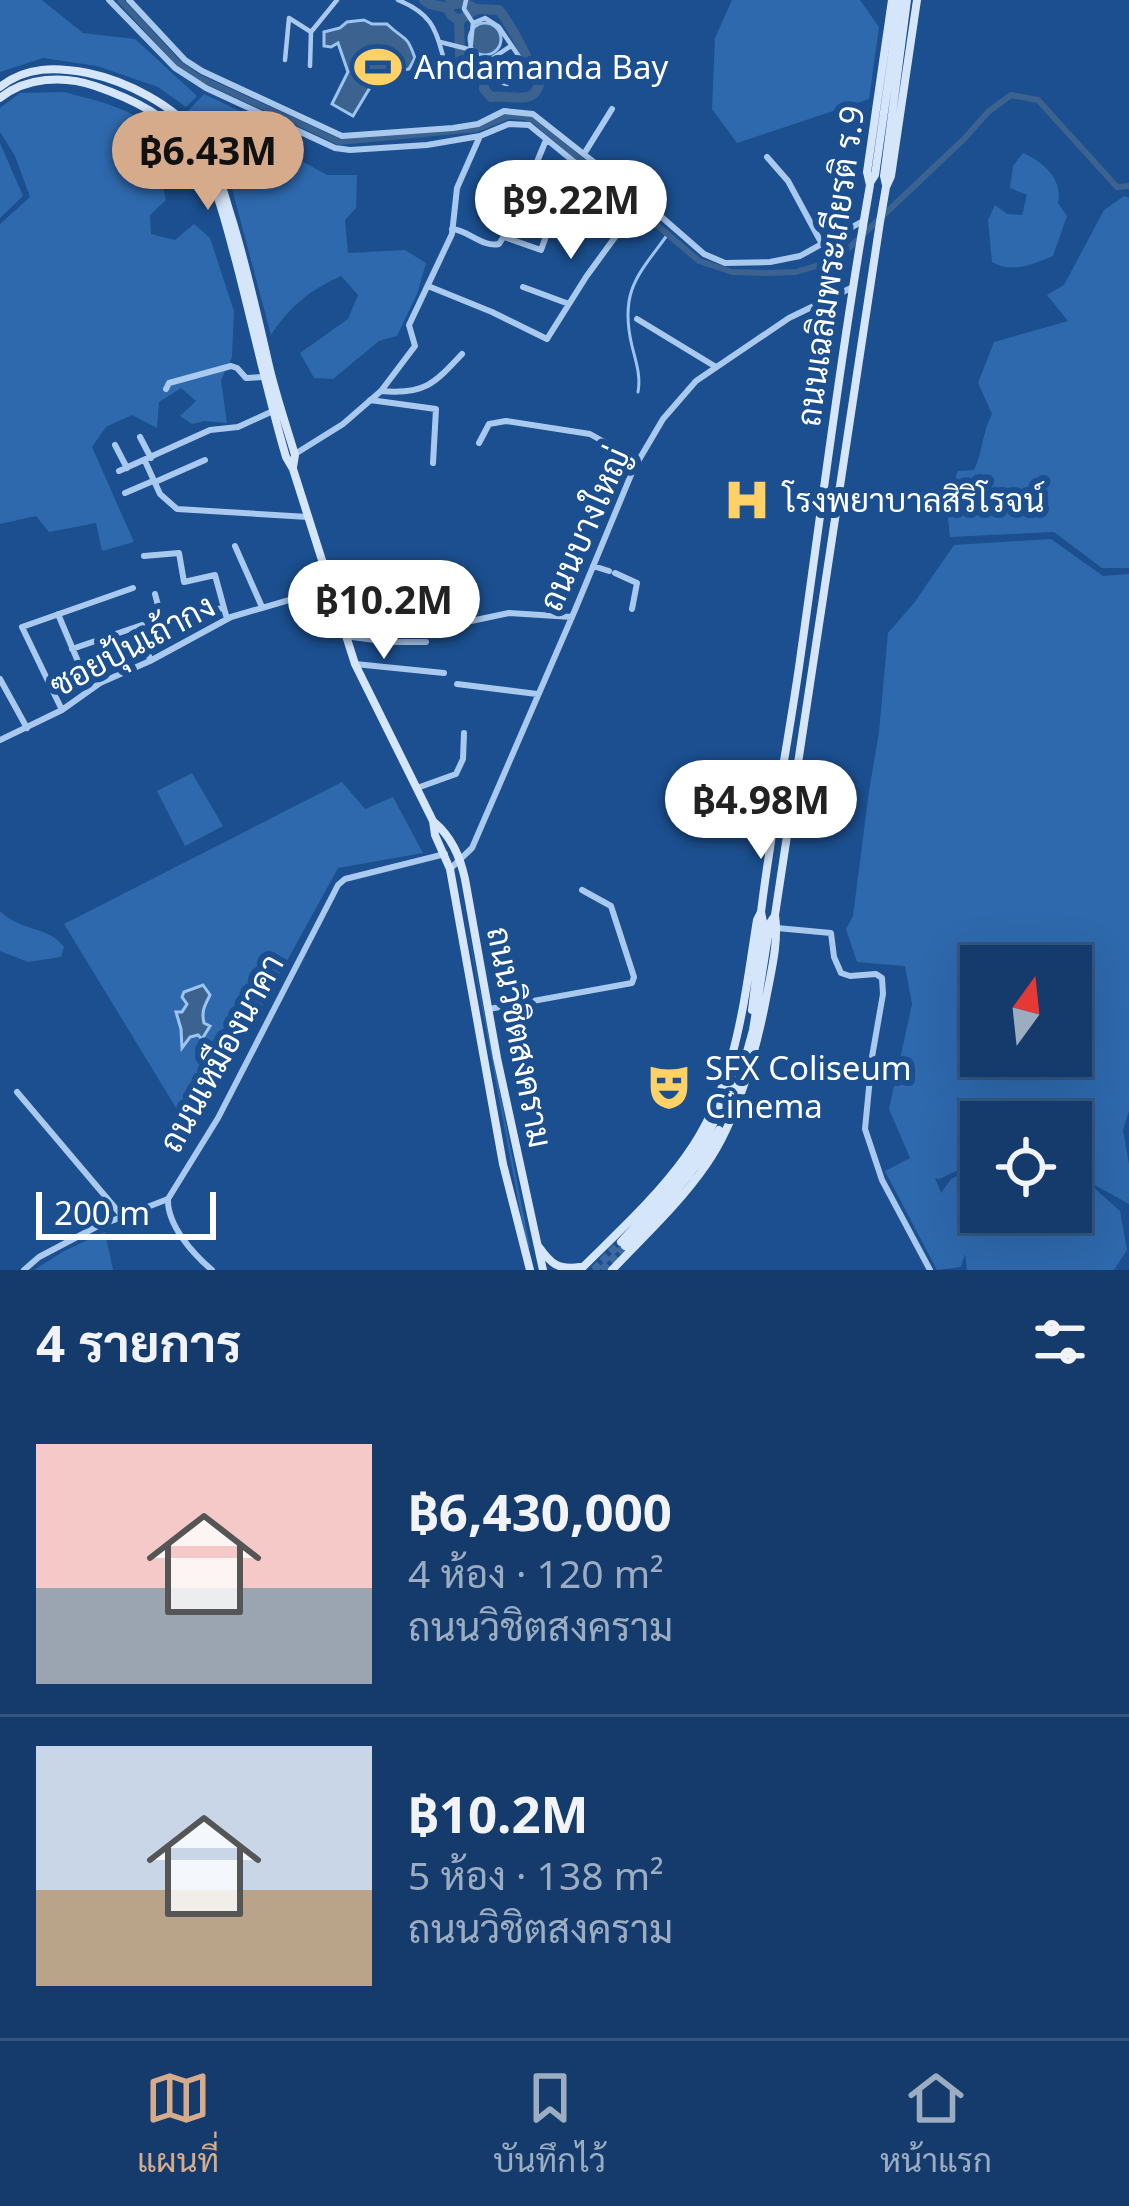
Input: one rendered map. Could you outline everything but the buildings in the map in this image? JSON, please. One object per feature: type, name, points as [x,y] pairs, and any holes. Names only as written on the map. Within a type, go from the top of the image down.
[{"type":"main road","name":"ถนนเฉลิมพระเกียรติ ร.9","points":[[580,1270],[658,1191],[688,1153],[718,1097],[738,1035],[798,672],[870,185],[867,172],[900,0]]},
{"type":"main road","points":[[886,187],[900,0]]},
{"type":"main road","name":"ถนนเฉลิมพระเกียรติ ร.9","points":[[612,1270],[674,1207],[709,1161],[744,1087],[756,1046],[917,0]]},
{"type":"main road","name":"ถนนวิชิตสงคราม","points":[[0,87],[36,70],[60,68],[96,75],[178,116],[212,157],[236,229],[293,469],[345,636],[433,821],[450,869],[503,1165],[528,1265]]},
{"type":"main road","name":"ถนนวิชิตสงคราม","points":[[0,98],[35,80],[89,84],[133,100],[162,118],[196,152],[211,182],[241,280],[263,377],[290,456]]},
{"type":"main road","name":"ถนนวิชิตสงคราม","points":[[433,821],[445,831],[460,860],[543,1270]]},
{"type":"main road","points":[[760,912],[763,922],[746,1044],[723,1106],[699,1152],[623,1244],[674,1194],[722,1124],[753,1030],[775,915]]},
{"type":"main road","points":[[610,1240],[607,1252],[622,1259]]},
{"type":"main road","points":[[535,1241],[554,1267],[561,1269],[580,1268],[598,1252]]},
{"type":"main road","points":[[528,1265],[539,1256]]},
{"type":"street","points":[[109,0],[175,68],[206,88],[335,148],[454,142],[509,124],[529,125],[633,210]]},
{"type":"street","points":[[129,0],[185,60],[202,71],[342,136],[453,128],[478,124],[504,111],[533,114],[704,254],[725,263],[800,256],[862,226]]},
{"type":"street","points":[[310,66],[311,32],[337,0]]},
{"type":"street","points":[[398,0],[430,20],[443,43],[450,77],[470,73],[511,46]]},
{"type":"street","points":[[466,0],[464,11],[472,22],[467,48]]},
{"type":"street","points":[[286,60],[290,18],[311,32]]},
{"type":"street","points":[[472,22],[485,18],[500,27],[527,70]]},
{"type":"street","points":[[443,43],[467,48],[486,63],[493,80],[508,84]]},
{"type":"street","points":[[584,154],[612,110]]},
{"type":"street","points":[[453,128],[454,142]]},
{"type":"street","points":[[290,456],[343,424],[381,391],[415,346],[409,325],[452,229],[458,188],[480,136]]},
{"type":"street","points":[[452,229],[493,246],[499,244],[546,140]]},
{"type":"street","points":[[767,157],[788,181],[822,244]]},
{"type":"street","points":[[505,237],[541,250],[573,162]]},
{"type":"street","points":[[428,286],[547,339],[642,200]]},
{"type":"street","points":[[523,287],[569,304]]},
{"type":"street","name":"ถนนบางใหญ่","points":[[450,869],[472,848],[638,461],[663,419],[696,381],[716,367],[789,318],[853,287]]},
{"type":"street","points":[[637,319],[716,367]]},
{"type":"street","points":[[381,391],[425,388],[462,354]]},
{"type":"street","points":[[166,389],[178,379],[231,366],[247,378],[263,377]]},
{"type":"street","points":[[370,400],[436,410],[433,463]]},
{"type":"street","points":[[115,446],[123,469],[210,430],[238,427],[273,411]]},
{"type":"street","points":[[479,442],[489,424],[506,421],[590,434],[638,461]]},
{"type":"street","points":[[140,436],[160,494],[177,509],[308,518]]},
{"type":"street","points":[[125,493],[205,460]]},
{"type":"street","points":[[236,546],[262,608]]},
{"type":"street","points":[[144,556],[179,553],[184,582],[215,575],[227,619]]},
{"type":"street","points":[[593,566],[638,584],[632,609]]},
{"type":"street","points":[[62,710],[22,627],[133,588]]},
{"type":"street","name":"ซอยปุ้นเถ้ากง","points":[[0,740],[227,619],[330,588]]},
{"type":"street","points":[[155,594],[165,618],[224,607]]},
{"type":"street","points":[[406,622],[452,625],[509,613],[572,617]]},
{"type":"street","points":[[58,614],[90,690]]},
{"type":"street","points":[[72,649],[142,625],[150,661]]},
{"type":"street","points":[[345,636],[426,642]]},
{"type":"street","points":[[355,664],[444,673]]},
{"type":"street","points":[[0,680],[27,728]]},
{"type":"street","points":[[457,684],[538,695]]},
{"type":"street","points":[[0,700],[10,696]]},
{"type":"street","points":[[417,788],[456,774],[463,759],[464,733]]},
{"type":"street","name":"ถนนเหมืองนาคา","points":[[24,1270],[39,1257],[122,1216],[168,1199],[218,1118],[338,885],[345,879],[445,854]]},
{"type":"street","points":[[489,1010],[632,982],[611,906],[582,890]]},
{"type":"street","points":[[777,928],[830,933],[838,970],[844,975],[882,978],[865,1129],[882,1180],[930,1270]]},
{"type":"street","points":[[17,1092],[122,1216]]},
{"type":"street","points":[[168,1199],[168,1214],[212,1270]]},
{"type":"shaded area","points":[[0,0],[42,0],[83,33],[135,39],[197,96],[186,107],[158,87],[97,66],[43,58],[0,72]]},
{"type":"shaded area","points":[[732,0],[860,0],[879,27],[869,99],[737,143],[712,109],[715,38]]},
{"type":"shaded area","name":"Andamanda Bay","points":[[364,20],[387,24],[407,41],[415,58],[409,69],[374,81],[353,116],[332,104],[348,72],[338,43],[324,46],[324,32]]},
{"type":"shaded area","points":[[485,23],[496,28],[501,39],[496,50],[485,55],[474,50],[469,39],[474,28]]},
{"type":"shaded area","points":[[64,92],[126,111],[178,148],[161,178],[166,200],[150,215],[151,234],[175,240],[194,224],[210,238],[234,311],[232,357],[221,380],[227,423],[192,424],[180,416],[196,401],[181,388],[159,402],[157,428],[132,415],[106,427],[92,447],[134,542],[102,551],[96,523],[49,532],[36,516],[0,524],[0,224],[30,197],[0,132],[0,108],[20,93]]},
{"type":"shaded area","points":[[204,94],[284,132],[275,146],[327,175],[357,175],[356,208],[345,220],[348,253],[405,250],[426,263],[397,336],[379,341],[333,379],[314,378],[300,353],[348,319],[358,295],[341,276],[302,300],[271,335],[227,170],[214,143],[187,112]]},
{"type":"shaded area","points":[[0,143],[23,196],[0,218]]},
{"type":"shaded area","points":[[1023,153],[1050,172],[1058,203],[1067,216],[1053,256],[1007,267],[992,262],[988,220],[995,205],[1007,214],[1022,215],[1027,195],[1010,188],[1013,166]]},
{"type":"shaded area","points":[[1124,196],[1129,198],[1129,568],[1102,568],[1054,532],[950,537],[946,501],[958,471],[974,470],[992,414],[978,383],[994,342],[1068,321],[1047,295],[1064,285],[1104,210]]},
{"type":"shaded area","points":[[1051,539],[1103,576],[1129,574],[1129,1111],[1123,1130],[1129,1204],[1092,1183],[1092,1101],[960,1101],[960,1170],[935,1178],[941,1193],[960,1175],[960,1233],[1092,1233],[1092,1186],[1120,1211],[1127,1250],[1114,1270],[967,1270],[965,1254],[961,1267],[937,1270],[885,1171],[910,1158],[889,1109],[912,1004],[905,966],[857,962],[846,929],[853,916],[888,633],[954,545]]},
{"type":"shaded area","points":[[192,773],[223,826],[185,846],[157,791]]},
{"type":"shaded area","points":[[342,782],[365,809],[393,797],[423,853],[338,868],[192,1134],[64,924]]},
{"type":"shaded area","points":[[457,873],[530,1248],[527,1248]]},
{"type":"shaded area","points":[[0,911],[58,940],[64,947],[61,957],[28,962],[0,951]]},
{"type":"shaded area","points":[[203,985],[210,995],[203,1019],[210,1026],[202,1039],[190,1037],[182,1048],[176,1012],[187,1004],[184,992]]},
{"type":"shaded area","points":[[105,1232],[113,1270],[34,1270],[64,1251]]},
{"type":"waterway","points":[[120,0],[179,64],[198,77],[339,142],[477,129],[509,116],[535,121],[699,261],[732,272],[796,272],[836,260],[1011,95],[1038,100],[1117,187],[1129,186]]},
{"type":"waterway","points":[[424,0],[448,8],[459,20]]},
{"type":"waterway","points":[[450,0],[474,8]]},
{"type":"waterway","points":[[477,9],[499,10],[505,18],[540,79],[534,94],[491,97],[484,89],[485,73],[460,56],[459,20],[477,9]]},
{"type":"waterway","points":[[638,392],[630,297],[640,273],[668,234]]},
{"type":"tunnel","points":[[594,1270],[621,1242]]},
{"type":"tunnel","points":[[602,1270],[625,1246]]},
{"type":"place","name":"Andamanda Bay","points":[[378,67]]},
{"type":"place","name":"โรงพยาบาลสิริโรจน์","points":[[747,500]]},
{"type":"place","name":"SFX Coliseum Cinema","points":[[669,1087]]}]
